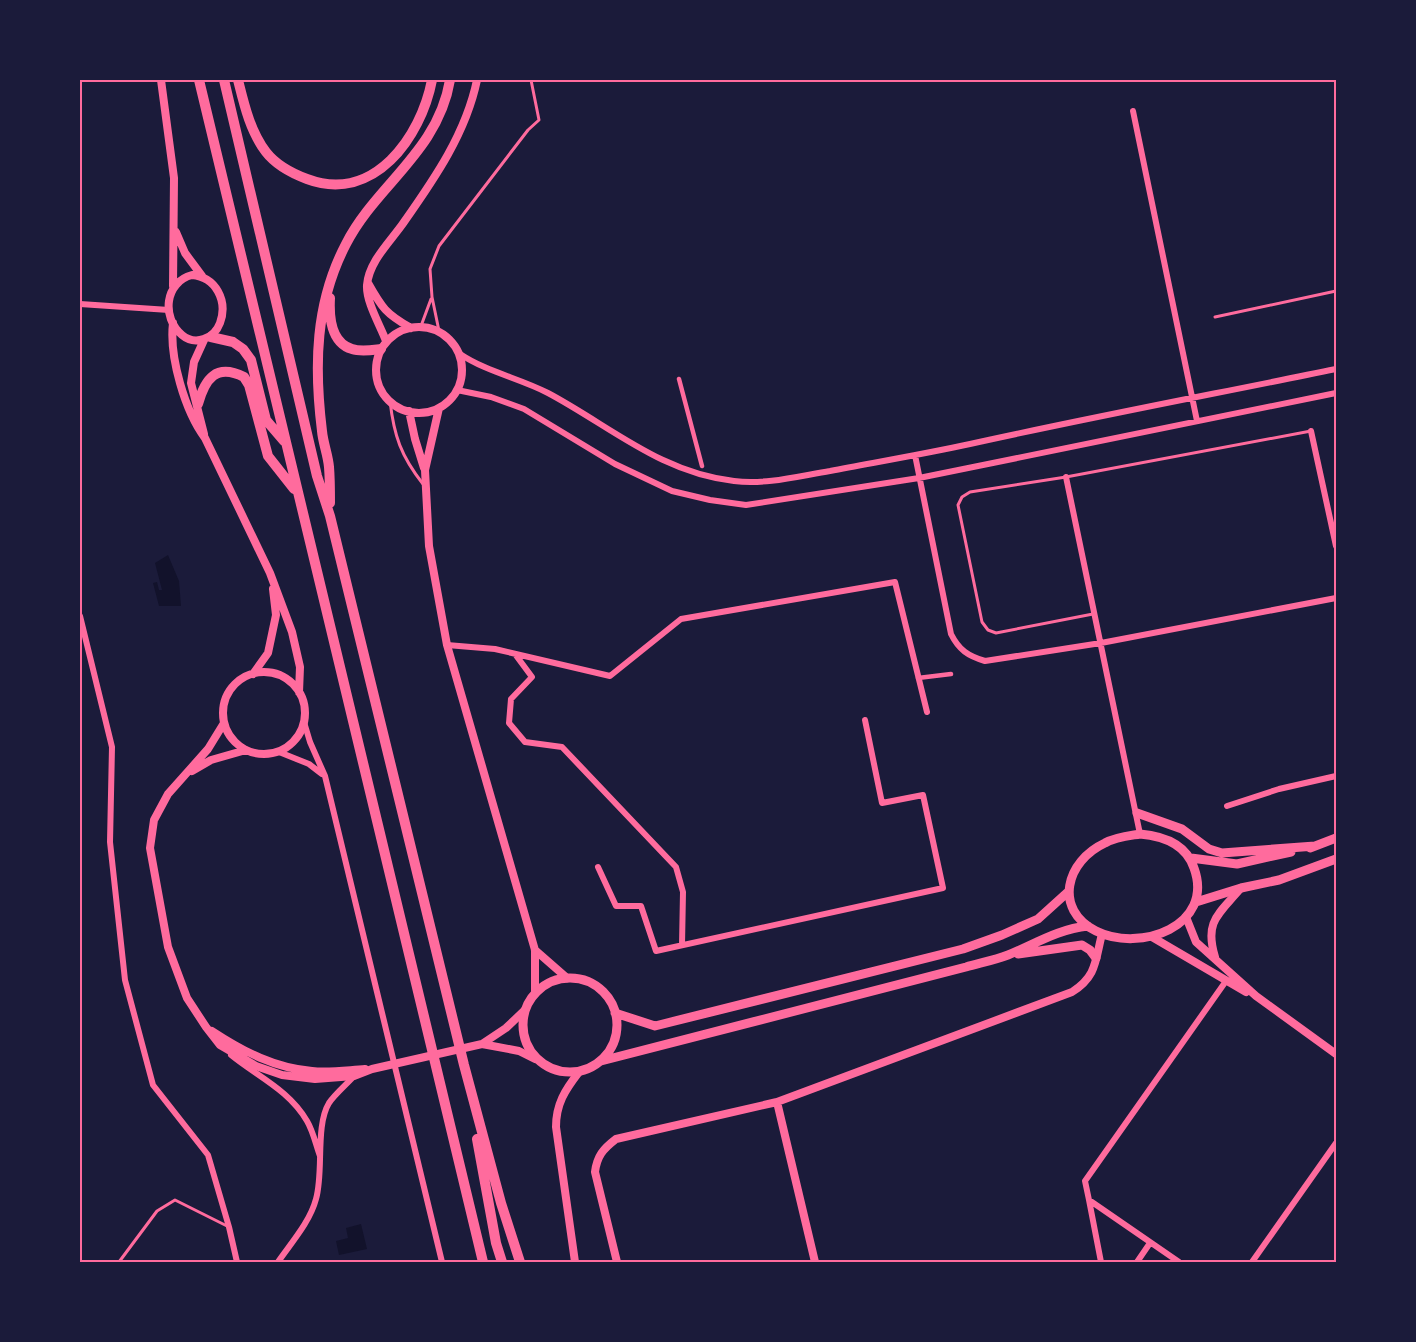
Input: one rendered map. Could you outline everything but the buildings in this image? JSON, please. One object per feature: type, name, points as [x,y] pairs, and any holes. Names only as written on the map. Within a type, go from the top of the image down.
[{"type":"highway","points":[[199,80],[483,1263]]},
{"type":"highway","points":[[224,80],[317,476],[330,516],[464,1065],[501,1203],[520,1263]]},
{"type":"highway","points":[[238,80],[257,138],[267,153],[293,174],[329,184],[344,183],[368,176],[393,158],[417,123],[426,104],[432,80]]},
{"type":"highway","points":[[330,516],[329,465],[322,435],[317,371],[320,319],[331,278],[346,243],[368,211],[421,148],[442,106],[450,80]]},
{"type":"highway","points":[[331,278],[330,319],[340,341],[354,350],[384,345]]},
{"type":"highway","points":[[208,338],[232,342],[243,349],[251,360],[266,420],[286,444]]},
{"type":"highway","points":[[198,404],[202,387],[218,373],[228,371],[244,376],[249,385],[268,456],[297,493]]},
{"type":"highway","points":[[464,1065],[496,1243],[502,1263]]},
{"type":"main road","points":[[1137,813],[1182,829],[1209,849],[1222,853],[1315,846]]},
{"type":"main road","points":[[1140,834],[1166,838],[1182,848],[1191,858],[1199,879],[1196,902],[1186,917],[1172,928],[1152,937],[1132,940],[1102,934],[1088,926],[1071,907],[1069,891],[1071,877],[1080,861],[1091,851],[1118,837],[1140,834]]},
{"type":"main road","points":[[1191,858],[1237,864],[1315,846],[1336,838]]},
{"type":"main road","points":[[1196,902],[1241,888],[1279,880],[1336,859]]},
{"type":"main road","points":[[615,1013],[655,1026],[963,950],[1038,919],[1069,891]]},
{"type":"main road","points":[[1007,956],[1046,937],[1072,928],[1088,926]]},
{"type":"main road","points":[[601,1061],[1007,956],[1082,945],[1096,958]]},
{"type":"main road","points":[[567,978],[592,983],[611,1001],[615,1013],[617,1026],[610,1051],[591,1068],[567,1073],[555,1071],[535,1059],[526,1044],[522,1027],[525,1010],[535,992],[545,985],[567,978]]},
{"type":"street","points":[[161,80],[174,178],[173,286],[169,297],[169,310],[173,323],[182,335],[193,340],[208,338]]},
{"type":"street","points":[[384,345],[411,328],[421,326],[439,331],[453,342],[460,354],[463,366],[462,379],[457,390],[439,408],[419,412],[408,411],[390,401],[383,393],[376,371],[384,345],[367,296],[367,282],[377,259],[404,223],[452,148],[466,119],[477,80]]},
{"type":"street","points":[[1133,111],[1197,421]]},
{"type":"street","points":[[174,222],[185,254],[202,276],[211,281],[222,303],[219,326],[208,338],[194,362],[191,382],[205,438]]},
{"type":"street","points":[[173,286],[181,278],[192,275],[202,276]]},
{"type":"street","points":[[367,282],[380,305],[390,316],[411,328]]},
{"type":"street","points":[[80,304],[169,310]]},
{"type":"street","points":[[173,323],[171,339],[185,400],[270,573],[292,632],[300,667],[299,692]]},
{"type":"street","points":[[460,354],[488,369],[518,379],[548,393],[628,443],[657,458],[681,468],[735,481],[779,480],[915,455],[1336,369]]},
{"type":"street","points":[[679,379],[702,466]]},
{"type":"street","points":[[457,390],[491,397],[524,409],[645,479],[672,491],[746,505],[919,478],[1336,393]]},
{"type":"street","points":[[425,470],[439,408]]},
{"type":"street","points":[[408,411],[425,470],[429,546],[447,645],[535,950],[535,992]]},
{"type":"street","points":[[1311,431],[1336,546]]},
{"type":"street","points":[[915,455],[951,634],[963,652],[970,657],[985,661],[1101,643],[1336,598]]},
{"type":"street","points":[[1066,477],[1140,834]]},
{"type":"street","points":[[253,674],[268,652],[276,615],[270,573]]},
{"type":"street","points":[[447,645],[495,649],[610,676],[681,619],[895,582],[927,712]]},
{"type":"street","points":[[80,616],[112,747],[110,842],[125,980],[153,1085],[208,1155],[237,1263]]},
{"type":"street","points":[[515,654],[532,677],[511,699],[508,723],[525,742],[562,747],[676,867],[683,892],[682,945]]},
{"type":"street","points":[[304,722],[291,745],[279,752],[262,755],[236,744],[228,734],[224,723],[223,707],[228,692],[239,681],[253,674],[266,672],[279,675],[291,682],[299,692],[304,706],[304,722],[310,742],[325,776],[442,1263]]},
{"type":"street","points":[[918,678],[951,674]]},
{"type":"street","points":[[598,867],[616,906],[641,906],[656,951],[943,888],[923,795],[882,803],[865,720]]},
{"type":"street","points":[[224,723],[208,749],[168,794],[154,820],[150,848],[168,947],[187,998],[206,1027],[220,1045],[252,1072],[272,1082],[290,1098],[308,1122],[321,1159]]},
{"type":"street","points":[[188,773],[212,760],[246,750]]},
{"type":"street","points":[[279,752],[309,764],[325,776]]},
{"type":"street","points":[[1227,806],[1279,789],[1336,776]]},
{"type":"street","points":[[1216,959],[1210,933],[1215,917],[1241,888]]},
{"type":"street","points":[[1186,917],[1196,942],[1256,996],[1336,1054]]},
{"type":"street","points":[[617,1263],[595,1172],[597,1159],[604,1148],[616,1139],[777,1102],[1072,992],[1090,976],[1102,934]]},
{"type":"street","points":[[1152,937],[1256,996]]},
{"type":"street","points":[[535,950],[567,978]]},
{"type":"street","points":[[1101,1263],[1084,1181],[1226,981]]},
{"type":"street","points":[[220,1045],[256,1066],[282,1075],[315,1079],[354,1076],[372,1069],[482,1044],[506,1028],[525,1010]]},
{"type":"street","points":[[206,1027],[259,1059],[284,1067],[315,1072],[372,1069]]},
{"type":"street","points":[[482,1044],[519,1051],[535,1059]]},
{"type":"street","points":[[575,1263],[556,1127],[556,1112],[566,1090],[579,1072]]},
{"type":"street","points":[[278,1263],[310,1215],[316,1200],[322,1126],[328,1104],[354,1076]]},
{"type":"street","points":[[777,1102],[815,1263]]},
{"type":"street","points":[[1252,1263],[1336,1143]]},
{"type":"street","points":[[1089,1200],[1179,1263]]},
{"type":"street","points":[[1137,1263],[1150,1243]]},
{"type":"lane","points":[[439,331],[432,297],[430,269],[439,246],[538,120],[531,80]]},
{"type":"lane","points":[[1215,317],[1336,291]]},
{"type":"lane","points":[[421,326],[432,297]]},
{"type":"lane","points":[[390,401],[393,428],[398,444],[409,466],[426,487]]},
{"type":"lane","points":[[1095,614],[996,633],[988,630],[982,622],[958,505],[962,497],[970,492],[1066,477],[1311,431]]},
{"type":"lane","points":[[119,1263],[157,1211],[175,1200],[229,1227]]},
{"type":"shaded area","points":[[168,555],[179,581],[181,606],[159,606],[153,583],[157,582],[159,590],[162,590],[155,563]]},
{"type":"shaded area","points":[[361,1224],[367,1249],[339,1255],[336,1241],[348,1238],[346,1228]]}]
